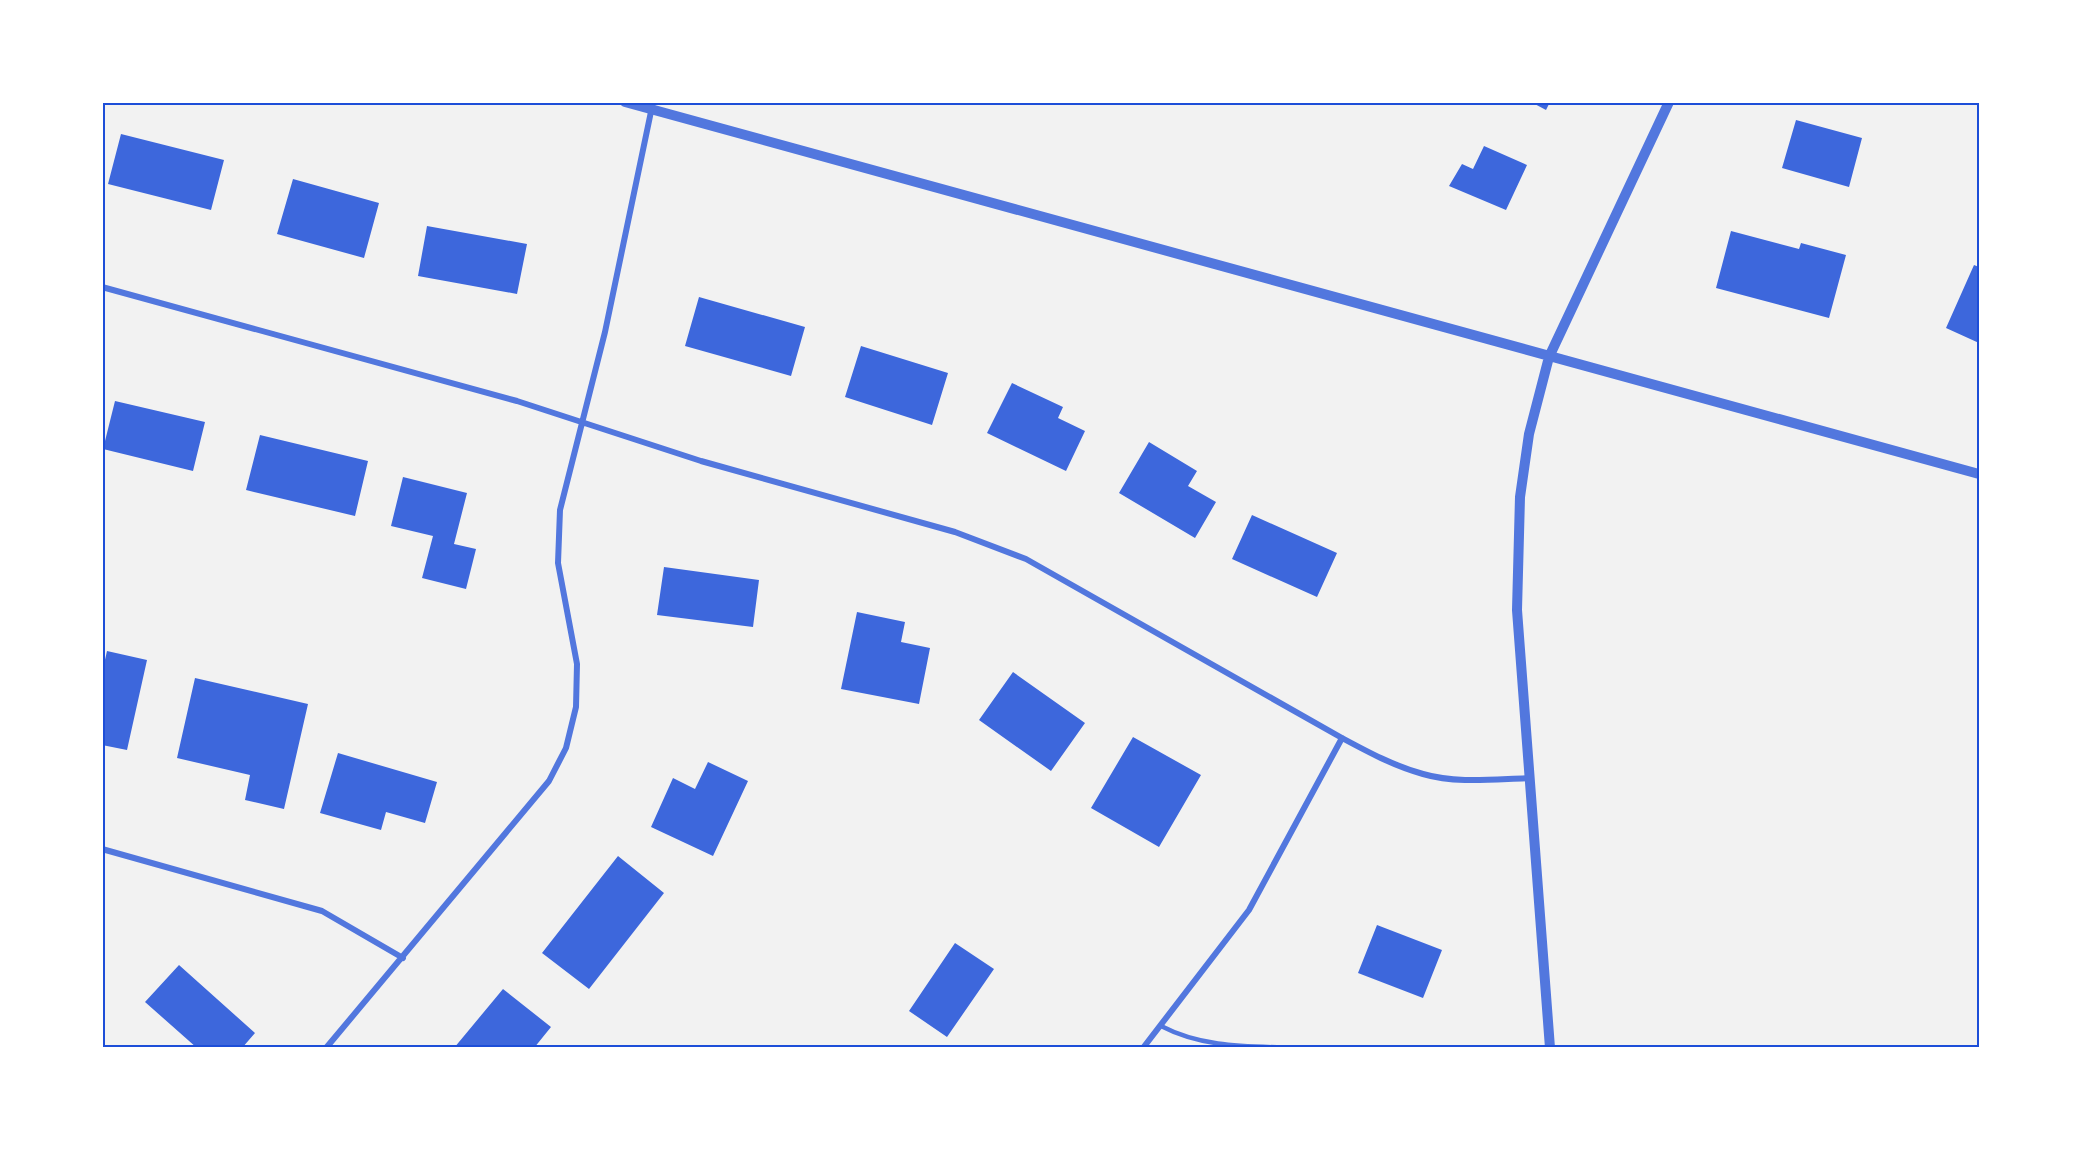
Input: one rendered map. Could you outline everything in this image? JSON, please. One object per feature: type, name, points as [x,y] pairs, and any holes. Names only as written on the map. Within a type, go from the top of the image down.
[{"type":"street","points":[[625,102],[652,106],[1549,357],[1979,474]]},
{"type":"street","points":[[1550,1048],[1517,610],[1520,497],[1529,434],[1549,357],[1670,102]]},
{"type":"street","points":[[326,1048],[404,958],[549,781],[566,748],[576,706],[577,664],[558,562],[560,510],[605,332],[652,106]]},
{"type":"street","points":[[102,287],[517,401],[701,461],[955,532],[1026,558],[1341,738],[1385,760],[1424,775],[1464,780],[1531,778]]},
{"type":"street","points":[[1143,1048],[1248,909],[1341,738]]},
{"type":"street","points":[[102,849],[322,911],[404,958]]},
{"type":"lane","points":[[1161,1026],[1182,1037],[1215,1045],[1300,1048]]},
{"type":"building","points":[[1531,102],[1550,102],[1546,110]]},
{"type":"building","points":[[1796,120],[1862,138],[1849,187],[1782,168]]},
{"type":"building","points":[[121,134],[224,160],[211,210],[108,184]]},
{"type":"building","points":[[1484,146],[1527,165],[1506,210],[1449,186],[1462,164],[1473,169]]},
{"type":"building","points":[[293,179],[379,203],[364,258],[277,234]]},
{"type":"building","points":[[427,226],[527,244],[517,294],[418,276]]},
{"type":"building","points":[[1731,231],[1799,249],[1801,243],[1846,255],[1829,318],[1716,288]]},
{"type":"building","points":[[1974,265],[1979,267],[1979,343],[1946,328]]},
{"type":"building","points":[[699,297],[805,327],[791,376],[685,346]]},
{"type":"building","points":[[861,346],[948,373],[932,425],[845,397]]},
{"type":"building","points":[[1012,383],[1063,407],[1058,418],[1085,431],[1066,471],[987,433]]},
{"type":"building","points":[[115,401],[205,422],[193,471],[103,449]]},
{"type":"building","points":[[260,435],[368,461],[355,516],[246,490]]},
{"type":"building","points":[[1149,442],[1197,471],[1188,486],[1216,502],[1195,538],[1119,493]]},
{"type":"building","points":[[403,477],[467,493],[454,544],[476,549],[466,589],[422,578],[433,536],[391,526]]},
{"type":"building","points":[[1252,515],[1337,553],[1317,597],[1232,559]]},
{"type":"building","points":[[664,567],[759,580],[753,627],[657,615]]},
{"type":"building","points":[[857,612],[905,622],[901,642],[930,648],[919,704],[841,689]]},
{"type":"building","points":[[107,651],[147,660],[127,750],[102,745],[102,673]]},
{"type":"building","points":[[1013,672],[1085,723],[1051,771],[979,720]]},
{"type":"building","points":[[195,678],[308,704],[284,809],[245,800],[250,775],[177,758]]},
{"type":"building","points":[[1133,737],[1201,775],[1159,847],[1091,808]]},
{"type":"building","points":[[338,753],[437,782],[425,823],[386,812],[381,830],[320,813]]},
{"type":"building","points":[[708,762],[748,781],[713,856],[651,827],[673,778],[695,789]]},
{"type":"building","points":[[618,856],[664,893],[589,989],[542,953]]},
{"type":"building","points":[[1377,925],[1442,950],[1423,998],[1358,973]]},
{"type":"building","points":[[955,943],[994,969],[947,1037],[909,1011]]},
{"type":"building","points":[[179,965],[255,1033],[242,1048],[197,1048],[145,1002]]},
{"type":"building","points":[[503,989],[551,1027],[534,1048],[454,1048]]}]
